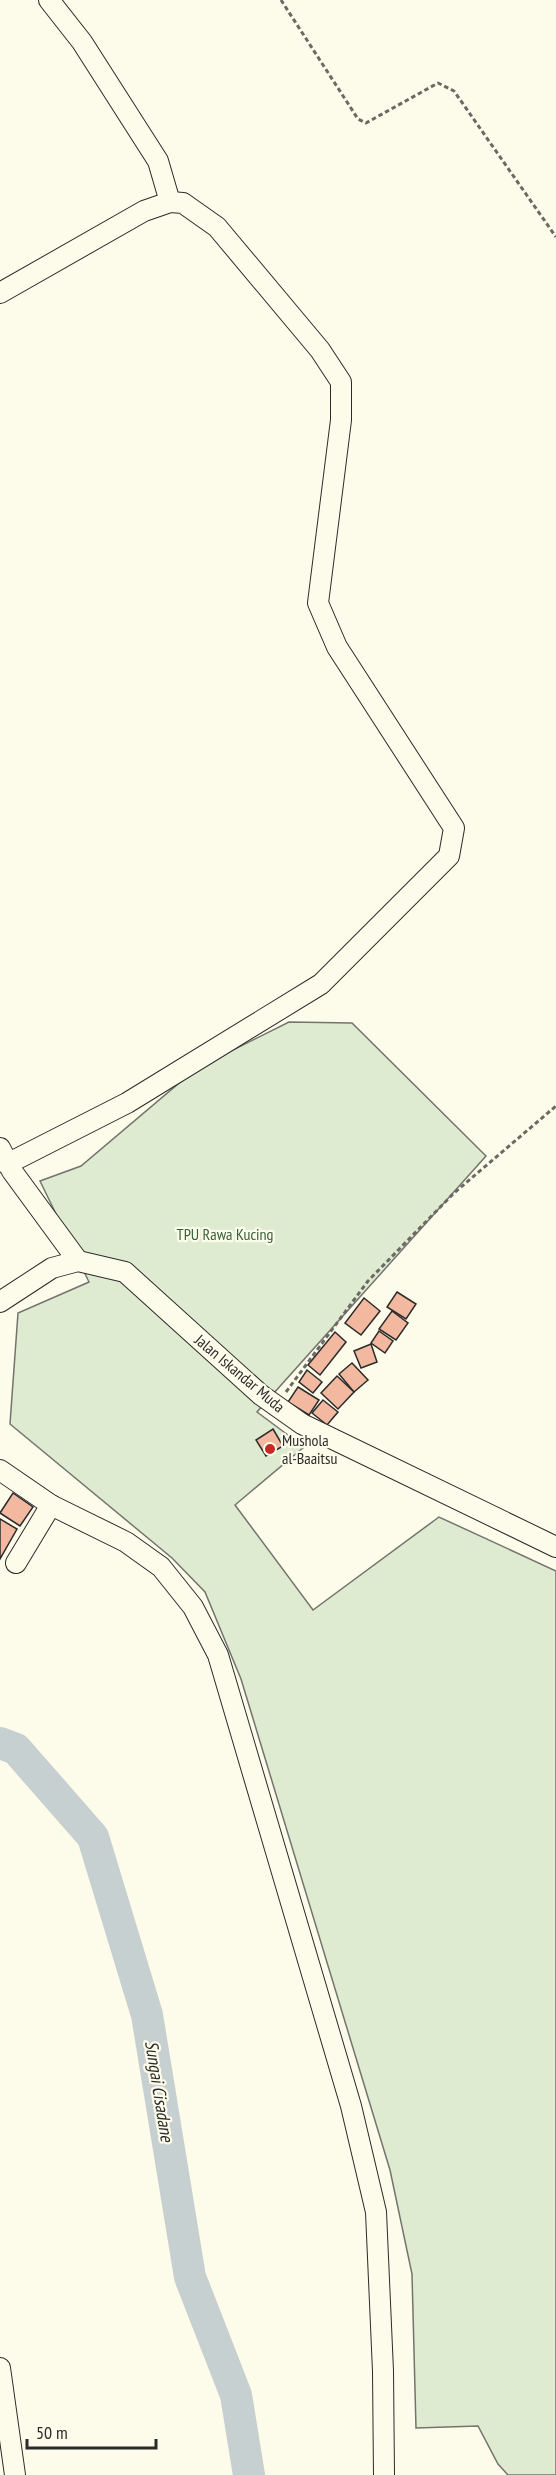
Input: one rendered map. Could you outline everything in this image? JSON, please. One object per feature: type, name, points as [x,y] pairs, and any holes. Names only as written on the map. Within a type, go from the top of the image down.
[{"type":"street","points":[[49,0],[82,42],[158,161],[170,202]]},
{"type":"street","points":[[0,292],[144,211],[170,202],[183,203],[217,227],[320,350],[341,382],[342,420],[318,603],[337,647],[454,828],[449,856],[321,984],[127,1102],[4,1156],[78,1261],[52,1268],[0,1302]]},
{"type":"street","name":"Jalan Iskandar Muda","points":[[78,1261],[125,1272],[261,1395],[302,1424],[556,1547]]},
{"type":"street","points":[[0,1470],[51,1505],[126,1542],[161,1567],[193,1607],[218,1655],[351,2106],[376,2212],[383,2371],[384,2475]]},
{"type":"street","points":[[16,1563],[51,1505]]},
{"type":"street","points":[[0,2368],[15,2475]]},
{"type":"path","points":[[281,0],[358,119],[366,123],[438,83],[454,91],[556,237]]},
{"type":"path","points":[[276,1406],[368,1281],[454,1193],[556,1106]]},
{"type":"green space","name":"TPU Rawa Kucing","points":[[289,1022],[352,1023],[486,1156],[257,1412],[304,1447],[235,1505],[313,1610],[439,1517],[556,1571],[556,2475],[508,2475],[498,2464],[478,2426],[416,2428],[412,2274],[390,2170],[241,1679],[205,1592],[172,1558],[10,1424],[18,1313],[89,1282],[40,1181],[81,1166],[197,1068]]},
{"type":"building","points":[[397,1292],[416,1304],[406,1319],[387,1307]]},
{"type":"building","points":[[364,1298],[380,1311],[361,1335],[345,1323]]},
{"type":"building","points":[[392,1311],[408,1323],[396,1340],[379,1329]]},
{"type":"building","points":[[379,1331],[393,1341],[385,1353],[371,1343]]},
{"type":"building","points":[[335,1332],[346,1342],[320,1375],[308,1365]]},
{"type":"building","points":[[371,1344],[377,1362],[361,1368],[354,1351]]},
{"type":"building","points":[[352,1363],[368,1380],[354,1392],[339,1374]]},
{"type":"building","points":[[307,1370],[322,1382],[313,1393],[299,1382]]},
{"type":"building","points":[[337,1376],[354,1392],[338,1409],[321,1393]]},
{"type":"building","points":[[298,1387],[319,1400],[309,1415],[288,1402]]},
{"type":"building","points":[[323,1400],[338,1412],[327,1425],[312,1413]]},
{"type":"building","points":[[273,1429],[283,1446],[266,1456],[256,1440]]},
{"type":"building","points":[[13,1493],[33,1507],[20,1526],[0,1513]]},
{"type":"building","points":[[0,1519],[17,1529],[0,1559]]},
{"type":"waterway","name":"Sungai Cisadane","points":[[0,1743],[16,1749],[93,1837],[147,2015],[190,2277],[236,2395],[249,2475]]},
{"type":"place","name":"Mushola al-Baaitsu","points":[[270,1449]]}]
